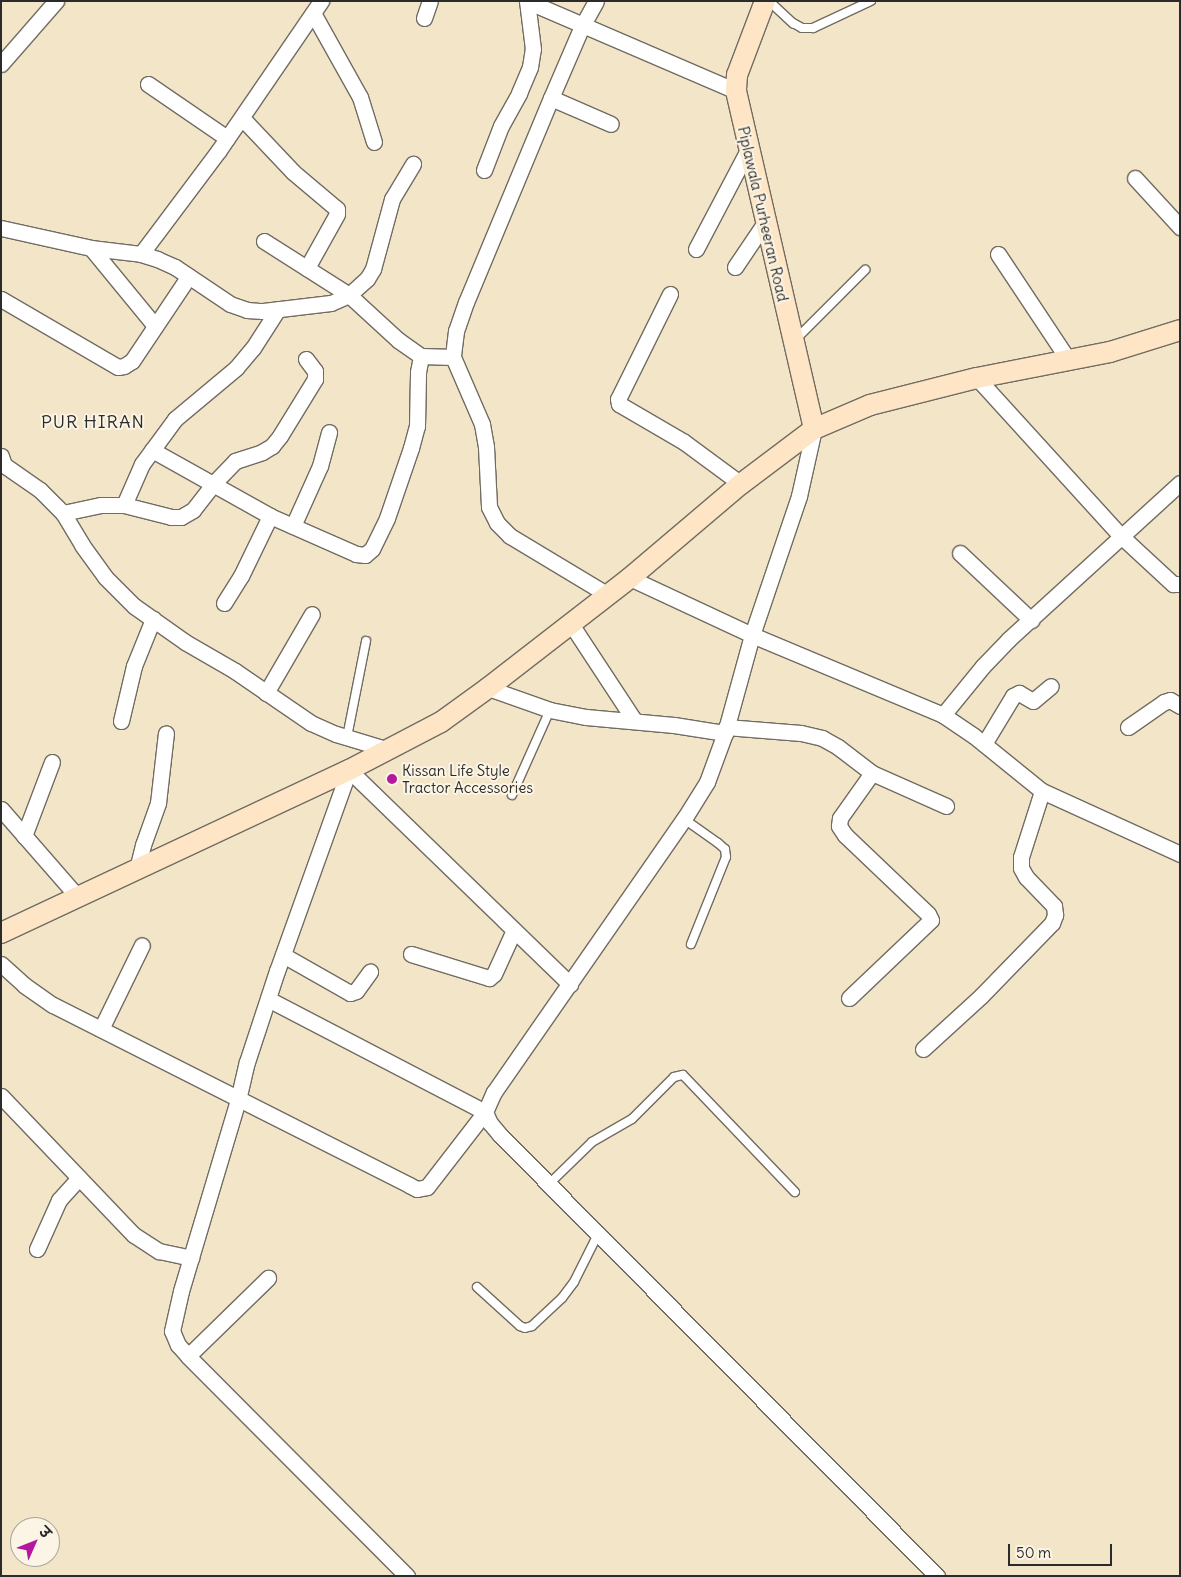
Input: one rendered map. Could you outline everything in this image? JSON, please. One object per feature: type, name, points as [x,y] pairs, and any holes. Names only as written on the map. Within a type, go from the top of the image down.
[{"type":"main road","name":"Piplawala Purheeran Road","points":[[764,1],[737,75],[736,91],[814,429]]},
{"type":"main road","points":[[1,933],[349,770],[440,722],[488,688],[630,578],[741,484],[814,429],[870,405],[977,378],[1110,352],[1180,330]]},
{"type":"street","points":[[1,64],[56,1]]},
{"type":"street","points":[[424,18],[430,1]]},
{"type":"street","points":[[527,1],[736,91]]},
{"type":"street","points":[[484,170],[501,126],[530,68],[533,49],[527,1]]},
{"type":"street","points":[[596,1],[582,26],[551,98],[464,310],[456,331],[453,357],[482,424],[486,447],[489,507],[497,523],[510,536],[608,595]]},
{"type":"street","points":[[141,254],[242,118],[317,7]]},
{"type":"street","points":[[317,7],[360,97],[374,142]]},
{"type":"street","points":[[148,84],[227,138]]},
{"type":"street","points":[[551,98],[611,124]]},
{"type":"street","points":[[242,118],[293,172],[337,209],[337,214],[307,268]]},
{"type":"street","points":[[696,249],[748,148]]},
{"type":"street","points":[[1,228],[91,248],[141,254],[157,259],[189,276],[230,304],[247,310],[278,309],[331,303],[349,295],[367,279],[373,270],[392,199],[414,164]]},
{"type":"street","points":[[1135,178],[1180,227]]},
{"type":"street","points":[[735,267],[766,221]]},
{"type":"street","points":[[264,241],[349,295],[398,340],[421,356],[453,357]]},
{"type":"street","points":[[91,248],[156,326]]},
{"type":"street","points":[[998,254],[1069,361]]},
{"type":"street","points":[[1,299],[118,367],[132,361],[189,276]]},
{"type":"street","points":[[670,294],[618,399],[619,404],[684,442],[741,484]]},
{"type":"street","points":[[124,505],[142,464],[175,419],[236,368],[253,348],[278,309]]},
{"type":"street","points":[[152,450],[270,516],[356,554],[365,555],[372,550],[390,510],[415,433],[421,356]]},
{"type":"street","points":[[63,513],[101,505],[124,505],[170,517],[181,516],[193,510],[213,484],[235,461],[262,452],[272,446],[280,436],[316,379],[315,371],[306,359]]},
{"type":"street","points":[[977,378],[1121,536],[1173,584],[1180,584]]},
{"type":"street","points":[[1,964],[24,986],[53,1005],[238,1100],[417,1188],[427,1187],[485,1112],[494,1092],[708,782],[726,730],[752,635],[799,496],[814,429]]},
{"type":"street","points":[[293,526],[320,466],[329,432]]},
{"type":"street","points":[[2,462],[40,490],[63,513],[82,545],[105,577],[134,606],[311,722],[347,737],[390,750]]},
{"type":"street","points":[[943,715],[983,666],[1180,483]]},
{"type":"street","points":[[224,603],[241,576],[270,516]]},
{"type":"street","points":[[960,554],[1031,620]]},
{"type":"street","points":[[630,578],[752,635],[943,715],[984,744],[1042,791],[1180,854]]},
{"type":"street","points":[[266,693],[312,614]]},
{"type":"street","points":[[121,721],[134,666],[153,619]]},
{"type":"street","points":[[571,624],[634,720]]},
{"type":"street","points":[[984,744],[1013,696],[1019,693],[1032,701],[1051,686]]},
{"type":"street","points":[[488,688],[550,710],[586,717],[726,730],[801,734],[822,738],[838,747],[872,773],[946,806]]},
{"type":"street","points":[[1128,727],[1164,702],[1170,700],[1180,706]]},
{"type":"street","points":[[138,870],[143,845],[158,803],[166,733]]},
{"type":"street","points":[[24,836],[52,762]]},
{"type":"street","points":[[407,1576],[188,1356],[178,1345],[172,1331],[181,1290],[238,1100],[247,1062],[283,954],[349,770],[570,984]]},
{"type":"street","points":[[849,998],[931,920],[928,914],[845,835],[839,826],[840,818],[872,773]]},
{"type":"street","points":[[923,1049],[981,996],[1052,923],[1055,915],[1054,906],[1026,877],[1021,868],[1021,857],[1042,791]]},
{"type":"street","points":[[1,809],[77,896]]},
{"type":"street","points":[[411,954],[483,978],[489,978],[494,974],[514,930]]},
{"type":"street","points":[[101,1029],[142,945]]},
{"type":"street","points":[[283,954],[350,993],[356,991],[370,972]]},
{"type":"street","points":[[268,999],[485,1112],[490,1123],[500,1135],[937,1576]]},
{"type":"street","points":[[1,1096],[134,1235],[159,1251],[191,1258]]},
{"type":"street","points":[[37,1249],[59,1200],[79,1178]]},
{"type":"street","points":[[188,1356],[268,1278]]},
{"type":"lane","points":[[769,1],[793,23],[808,28],[831,20],[871,1]]},
{"type":"lane","points":[[793,342],[865,270]]},
{"type":"lane","points":[[347,737],[366,642]]},
{"type":"lane","points":[[512,795],[550,710]]},
{"type":"lane","points":[[684,819],[725,849],[726,857],[691,944]]},
{"type":"lane","points":[[549,1184],[592,1142],[632,1119],[674,1077],[683,1075],[795,1192]]},
{"type":"lane","points":[[478,1287],[520,1326],[525,1328],[532,1326],[562,1298],[574,1282],[598,1234]]},
{"type":"place","name":"Kissan Life Style Tractor Accessories","points":[[392,779]]},
{"type":"district","name":"PUR HIRAN","points":[[93,422]]}]
